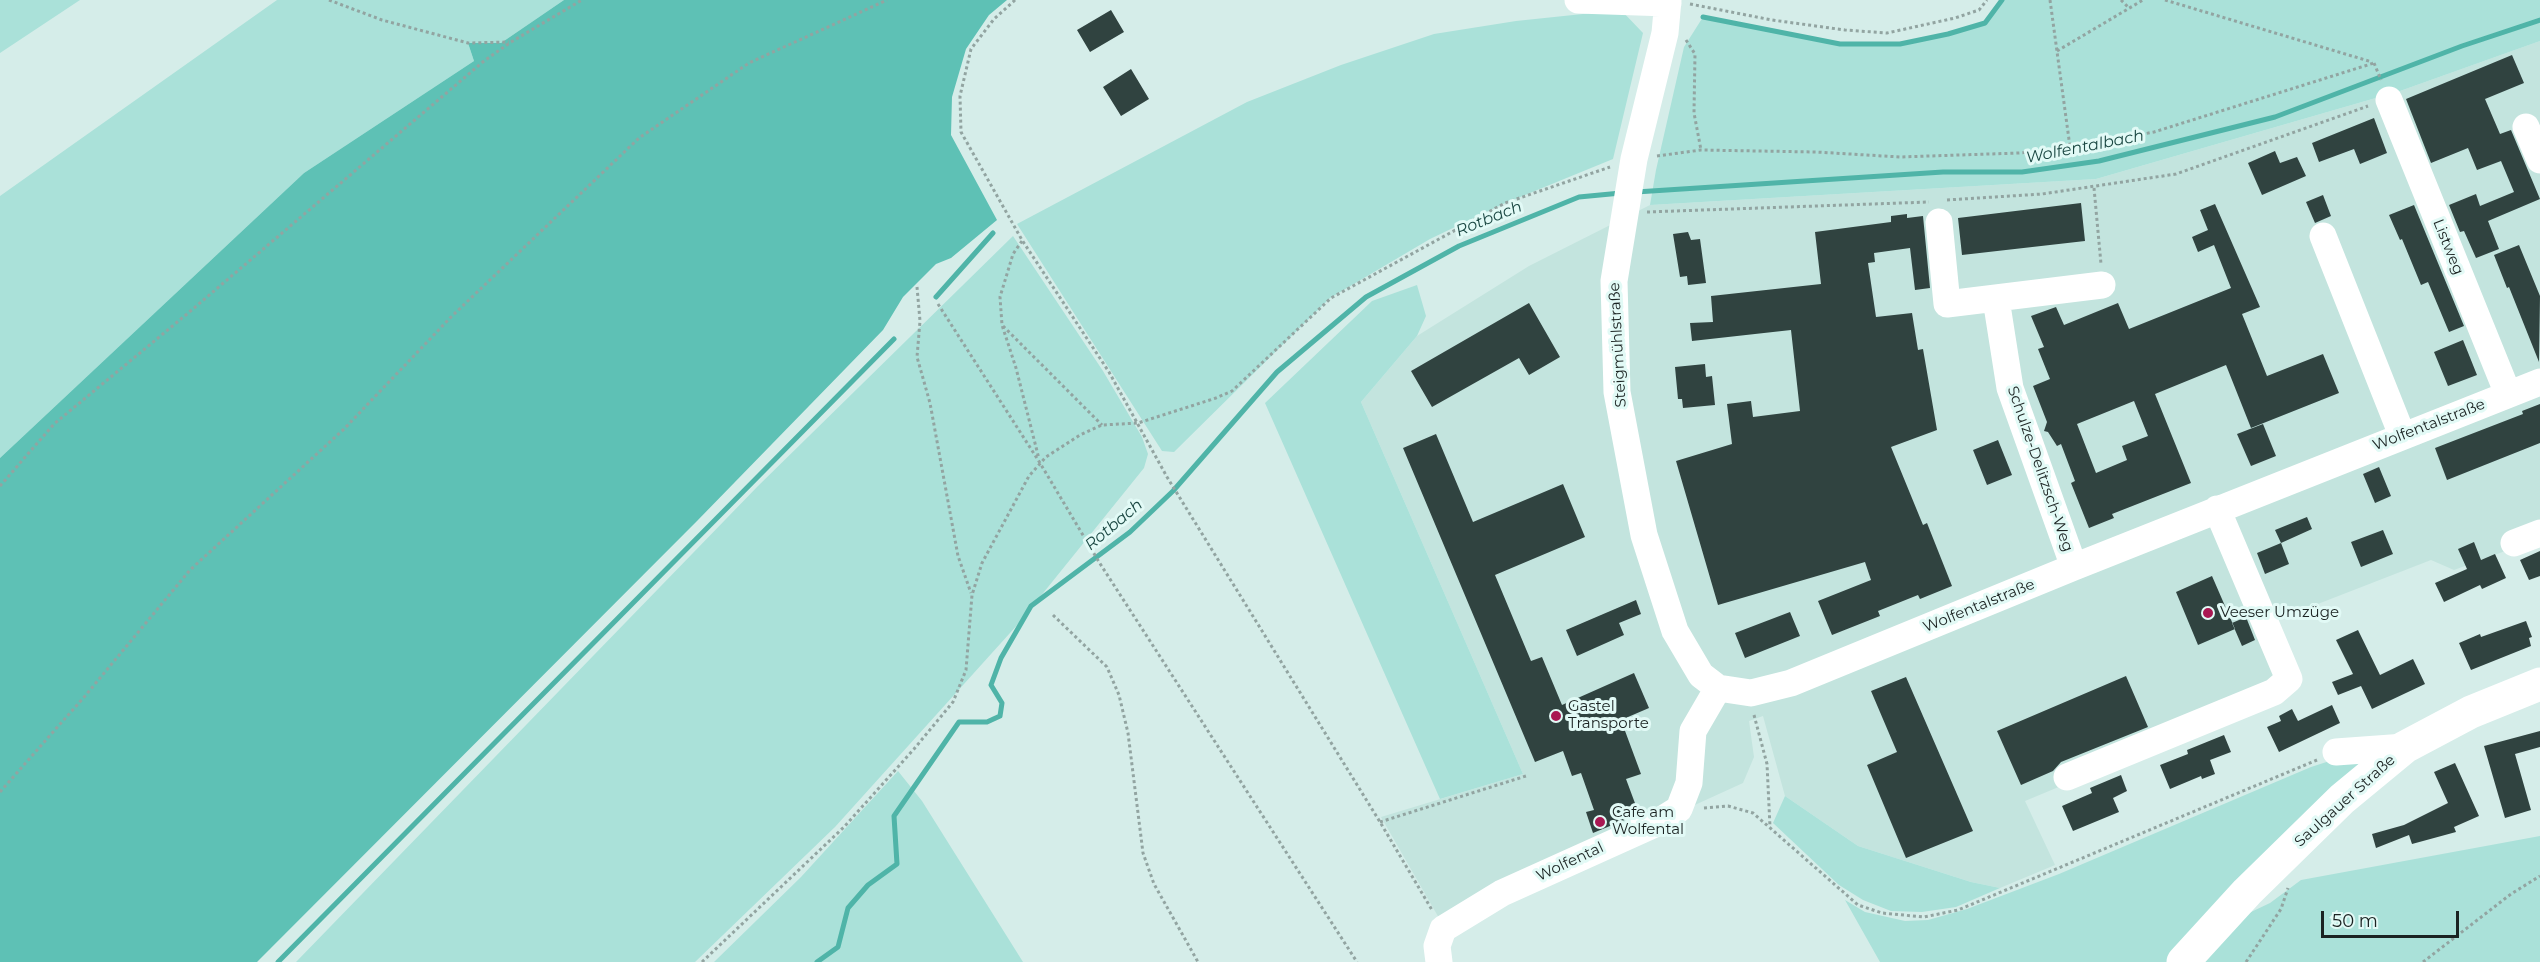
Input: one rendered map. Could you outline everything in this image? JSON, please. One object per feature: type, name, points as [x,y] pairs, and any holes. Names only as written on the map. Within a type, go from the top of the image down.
[{"type":"main road","name":"Saulgauer Straße","points":[[2183,962],[2247,891],[2342,799],[2406,747],[2471,712],[2540,684]]},
{"type":"street","points":[[1578,0],[1668,1]]},
{"type":"street","name":"Steigmühlstraße","points":[[1668,1],[1665,33],[1634,159],[1614,281],[1617,392],[1644,535],[1675,631],[1701,675],[1734,698]]},
{"type":"street","name":"Listweg","points":[[2389,100],[2508,394]]},
{"type":"street","points":[[2526,127],[2540,160]]},
{"type":"street","points":[[1937,208],[1947,304],[2102,285]]},
{"type":"street","points":[[2323,236],[2402,435]]},
{"type":"street","name":"Schulze-Delitzsch-Weg","points":[[1996,299],[2010,388],[2074,567]]},
{"type":"street","name":"Wolfentalstraße","points":[[1734,698],[1791,683],[2217,509],[2540,382]]},
{"type":"street","points":[[2067,777],[2274,692],[2289,679],[2217,509]]},
{"type":"street","points":[[2514,543],[2540,533]]},
{"type":"street","points":[[1679,809],[1689,783],[1694,731],[1734,698]]},
{"type":"street","points":[[2337,752],[2406,747]]},
{"type":"street","name":"Wolfental","points":[[1443,929],[1502,893],[1655,824],[1679,809]]},
{"type":"street","points":[[1439,962],[1437,946],[1443,929]]},
{"type":"path","points":[[330,0],[382,20],[468,43],[511,42]]},
{"type":"path","points":[[0,486],[54,424],[223,284],[484,61],[511,42],[582,0]]},
{"type":"path","points":[[0,792],[85,696],[190,570],[344,429],[451,316],[639,138],[749,63],[887,0]]},
{"type":"path","points":[[1015,0],[994,19],[971,49],[960,96],[961,132],[1022,240],[1109,372],[1167,477],[1380,822],[1443,929]]},
{"type":"path","points":[[1668,1],[1699,4],[1782,22],[1887,33],[1955,18],[1979,10],[1986,0]]},
{"type":"path","points":[[2050,0],[2070,147]]},
{"type":"path","points":[[2121,0],[2129,8]]},
{"type":"path","points":[[2056,51],[2143,0]]},
{"type":"path","points":[[702,962],[844,826],[953,702],[966,669],[972,595],[982,563],[1029,476],[1040,463],[1062,446],[1102,425],[1138,423],[1216,399],[1232,391],[1331,298],[1505,203],[1634,159],[1701,150],[1816,152],[1900,158],[2019,153],[2070,147],[2154,132],[2374,63],[2165,0]]},
{"type":"path","points":[[1665,33],[1684,37],[1695,54],[1694,113],[1701,150]]},
{"type":"path","points":[[1626,211],[1937,208],[2094,188],[2176,174],[2389,100]]},
{"type":"path","points":[[2094,188],[2102,285]]},
{"type":"path","points":[[1022,240],[1013,254],[1000,297],[1002,325],[1016,368],[1040,463]]},
{"type":"path","points":[[917,287],[920,321],[917,357],[930,403],[958,556],[972,595]]},
{"type":"path","points":[[938,304],[1040,463],[1099,562],[1357,962]]},
{"type":"path","points":[[1002,325],[1102,425]]},
{"type":"path","points":[[1053,615],[1107,667],[1119,694],[1128,733],[1143,853],[1154,884],[1198,962]]},
{"type":"path","points":[[1734,698],[1754,715],[1767,764],[1770,828]]},
{"type":"path","points":[[1679,809],[1728,806],[1753,813],[1858,905],[1882,913],[1924,917],[1958,910],[2044,876],[2337,752]]},
{"type":"path","points":[[1380,822],[1526,776]]},
{"type":"path","points":[[2246,962],[2281,909],[2295,870],[2294,847]]},
{"type":"path","points":[[2423,962],[2511,894],[2540,876]]},
{"type":"shaded area","points":[[0,0],[80,0],[0,53]]},
{"type":"shaded area","points":[[277,0],[564,0],[501,43],[468,43],[474,61],[304,173],[0,458],[0,196]]},
{"type":"shaded area","points":[[564,0],[1007,0],[989,15],[966,49],[952,97],[951,135],[997,220],[951,258],[936,264],[903,297],[883,330],[697,521],[257,962],[0,962],[0,458],[304,173],[474,61],[468,43],[501,43]]},
{"type":"shaded area","points":[[2002,0],[2540,0],[2540,41],[2400,91],[2096,179],[1650,205],[1684,47],[1703,17],[1840,44],[1900,44],[1948,34],[1985,23]]},
{"type":"shaded area","points":[[1621,10],[1643,33],[1613,159],[1503,204],[1430,239],[1330,298],[1174,452],[1162,451],[1017,224],[1247,102],[1341,65],[1434,34],[1516,21]]},
{"type":"shaded area","points":[[2540,41],[2540,538],[2454,570],[2431,560],[2256,628],[2282,694],[2025,801],[2055,865],[2000,888],[1971,882],[1858,846],[1785,796],[1763,716],[1749,721],[1754,757],[1743,783],[1502,893],[1443,925],[1381,817],[1523,774],[1361,402],[1417,336],[1529,266],[1650,205],[2096,179],[2400,91]]},
{"type":"shaded area","points":[[1013,236],[1103,371],[1142,437],[1148,454],[1144,468],[1019,623],[835,827],[695,962],[296,962],[758,486]]},
{"type":"shaded area","points":[[1417,285],[1426,316],[1417,336],[1361,402],[1523,774],[1440,799],[1265,403],[1372,301]]},
{"type":"shaded area","points":[[2368,757],[2213,930],[2270,903],[2301,880],[2540,836],[2540,962],[1880,962],[1845,900],[1865,912],[1905,921],[1928,920],[1967,909],[2059,874],[2311,767],[2339,758]]},
{"type":"shaded area","points":[[898,771],[922,801],[1023,962],[714,962],[801,877]]},
{"type":"shaded area","points":[[1785,796],[1858,846],[1971,882],[2000,888],[1956,907],[1922,912],[1891,911],[1863,900],[1839,885],[1773,823]]},
{"type":"building","points":[[1111,10],[1124,32],[1090,52],[1077,30]]},
{"type":"building","points":[[2512,55],[2524,83],[2485,99],[2500,134],[2511,130],[2540,199],[2488,221],[2499,249],[2476,258],[2464,231],[2460,232],[2449,205],[2476,194],[2480,206],[2514,192],[2501,161],[2477,170],[2468,148],[2431,163],[2406,99]]},
{"type":"building","points":[[1131,69],[1149,99],[1121,116],[1103,87]]},
{"type":"building","points":[[2374,118],[2387,153],[2360,164],[2354,149],[2319,162],[2312,143]]},
{"type":"building","points":[[2275,151],[2280,163],[2297,157],[2306,176],[2262,195],[2248,163]]},
{"type":"building","points":[[2323,195],[2331,216],[2315,223],[2306,202]]},
{"type":"building","points":[[2081,203],[2085,241],[1962,255],[1958,218]]},
{"type":"building","points":[[2215,204],[2260,307],[2242,314],[2267,376],[2323,354],[2339,393],[2251,428],[2226,365],[2155,394],[2191,483],[2112,514],[2114,518],[2089,528],[2071,483],[2075,481],[2061,444],[2057,446],[2048,432],[2044,431],[2047,422],[2033,386],[2050,379],[2038,349],[2044,347],[2031,316],[2056,307],[2064,325],[2118,303],[2129,329],[2231,288],[2214,245],[2198,252],[2192,237],[2208,230],[2200,210]],"holes":[[[2134,401],[2148,436],[2122,446],[2127,460],[2096,473],[2077,424]]]},
{"type":"building","points":[[2414,205],[2464,326],[2449,332],[2428,282],[2421,285],[2402,239],[2400,240],[2389,215]]},
{"type":"building","points":[[1907,214],[1907,218],[1923,216],[1930,288],[1915,290],[1910,248],[1874,253],[1875,262],[1868,263],[1876,317],[1912,313],[1918,350],[1923,349],[1937,430],[1891,447],[1923,525],[1927,523],[1952,586],[1920,599],[1918,595],[1878,611],[1880,616],[1832,635],[1818,601],[1871,580],[1865,562],[1718,605],[1676,461],[1732,444],[1727,404],[1751,401],[1753,417],[1800,411],[1791,330],[1692,341],[1690,323],[1713,322],[1711,296],[1821,284],[1815,232],[1891,222],[1891,216]]},
{"type":"building","points":[[1688,232],[1691,240],[1700,239],[1706,283],[1688,285],[1687,276],[1680,277],[1673,234]]},
{"type":"building","points":[[2519,245],[2540,296],[2539,362],[2494,255]]},
{"type":"building","points":[[1529,303],[1560,357],[1529,375],[1519,358],[1432,407],[1411,371]]},
{"type":"building","points":[[2463,340],[2477,375],[2448,386],[2434,352]]},
{"type":"building","points":[[1705,364],[1706,377],[1712,376],[1715,405],[1683,408],[1682,399],[1678,399],[1675,367]]},
{"type":"building","points":[[2540,404],[2540,443],[2447,480],[2435,448],[2523,414],[2522,411]]},
{"type":"building","points":[[2263,424],[2276,456],[2251,466],[2237,434]]},
{"type":"building","points":[[1436,434],[1473,522],[1563,484],[1585,537],[1495,575],[1531,661],[1542,657],[1562,705],[1634,673],[1649,708],[1621,720],[1641,774],[1626,779],[1639,814],[1593,833],[1586,812],[1594,810],[1581,773],[1572,776],[1563,751],[1535,762],[1403,448]]},
{"type":"building","points":[[1998,440],[2012,475],[1987,485],[1973,450]]},
{"type":"building","points":[[2379,467],[2391,496],[2375,503],[2363,474]]},
{"type":"building","points":[[2307,517],[2312,529],[2281,543],[2275,530]]},
{"type":"building","points":[[2383,530],[2393,554],[2361,567],[2351,542]]},
{"type":"building","points":[[2474,542],[2481,560],[2495,554],[2506,578],[2482,589],[2480,585],[2444,602],[2435,583],[2467,569],[2458,549]]},
{"type":"building","points":[[2281,543],[2289,564],[2265,574],[2257,553]]},
{"type":"building","points":[[2540,551],[2540,576],[2529,580],[2520,560]]},
{"type":"building","name":"Veeser Umzüge","points":[[2212,576],[2235,629],[2198,645],[2176,592]]},
{"type":"building","name":"Gastel Transporte","points":[[1636,600],[1641,614],[1619,623],[1624,635],[1577,656],[1566,630]]},
{"type":"building","points":[[1790,612],[1800,636],[1745,658],[1735,633]]},
{"type":"building","points":[[2246,617],[2255,640],[2242,646],[2232,623]]},
{"type":"building","points":[[2526,621],[2532,637],[2529,638],[2531,646],[2471,670],[2459,643],[2480,634],[2481,637]]},
{"type":"building","points":[[2358,630],[2380,675],[2413,659],[2425,684],[2372,709],[2361,686],[2338,695],[2332,682],[2353,674],[2336,640]]},
{"type":"building","points":[[2126,676],[2148,727],[2061,762],[2053,771],[2021,785],[1997,731]]},
{"type":"building","points":[[1906,677],[1973,831],[1906,858],[1867,765],[1897,752],[1871,691]]},
{"type":"building","points":[[2332,705],[2340,723],[2279,752],[2267,727],[2281,721],[2279,716],[2292,709],[2298,721]]},
{"type":"building","points":[[2540,731],[2540,747],[2515,754],[2531,810],[2505,818],[2484,746]]},
{"type":"building","points":[[2224,735],[2231,752],[2210,760],[2215,774],[2202,779],[2201,776],[2170,789],[2160,765],[2188,754],[2187,750]]},
{"type":"building","points":[[2455,763],[2479,816],[2454,827],[2456,832],[2412,844],[2409,835],[2376,848],[2372,834],[2404,825],[2448,803],[2434,772]]},
{"type":"building","points":[[2121,775],[2127,791],[2113,798],[2119,812],[2073,831],[2062,806],[2092,793],[2090,788]]},
{"type":"waterway","points":[[1703,17],[1840,44],[1900,44],[1948,34],[1985,23],[2002,0]]},
{"type":"waterway","name":"Wolfentalbach","points":[[1636,192],[1943,172],[2022,172],[2099,161],[2275,117],[2462,46],[2540,20]]},
{"type":"waterway","name":"Rotbach","points":[[817,962],[838,947],[848,908],[868,885],[897,864],[894,816],[959,722],[987,722],[1000,716],[1002,703],[991,685],[1001,658],[1031,606],[1130,532],[1173,491],[1277,372],[1366,297],[1459,246],[1579,197],[1621,193]]},
{"type":"waterway","points":[[936,297],[993,233]]},
{"type":"waterway","points":[[278,962],[894,339]]},
{"type":"place","name":"Veeser Umzüge","points":[[2208,613]]},
{"type":"place","name":"Gastel Transporte","points":[[1556,716]]},
{"type":"place","name":"Cafe am Wolfental","points":[[1600,822]]}]
